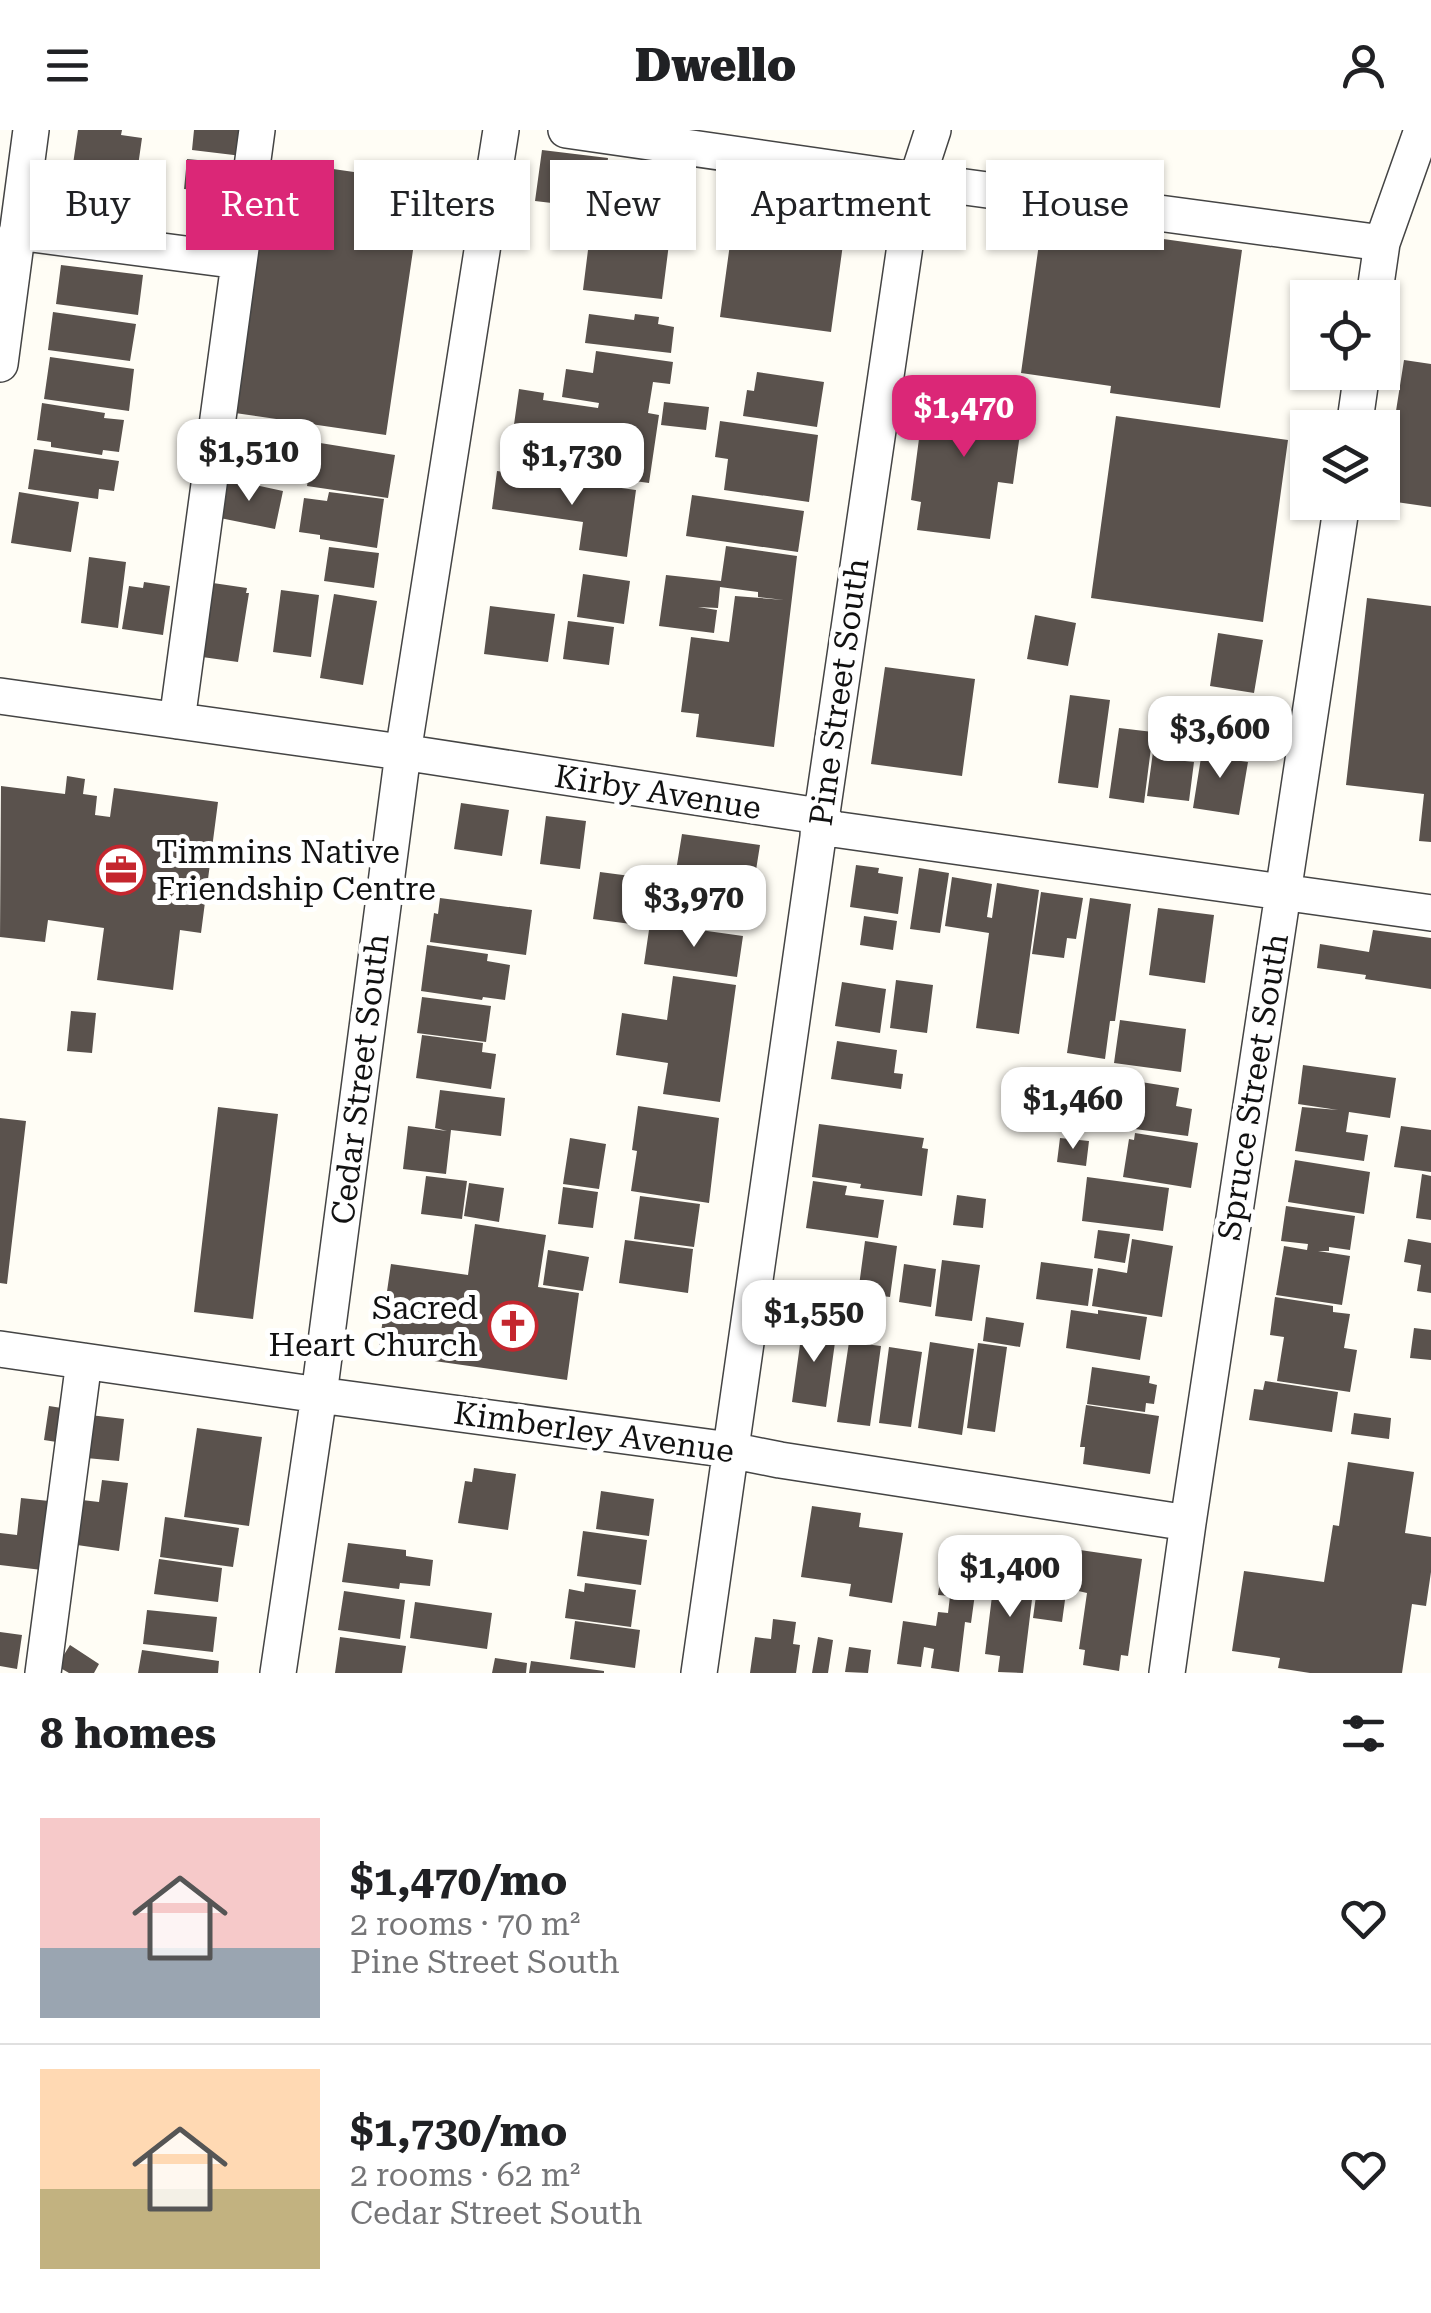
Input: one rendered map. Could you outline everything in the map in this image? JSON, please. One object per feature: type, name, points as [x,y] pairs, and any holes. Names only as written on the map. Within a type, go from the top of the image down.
[{"type":"street","points":[[0,364],[31,130]]},
{"type":"street","points":[[177,721],[257,130]]},
{"type":"street","name":"Cedar Street South","points":[[278,1673],[319,1395],[402,753],[501,130]]},
{"type":"street","points":[[566,130],[775,160]]},
{"type":"street","name":"Pine Street South","points":[[922,160],[932,130]]},
{"type":"street","points":[[1377,280],[1382,243],[1422,130]]},
{"type":"street","points":[[966,187],[1382,243]]},
{"type":"street","points":[[17,232],[239,261]]},
{"type":"street","name":"Pine Street South","points":[[699,1673],[816,857],[818,816],[822,813],[905,250]]},
{"type":"street","name":"Spruce Street South","points":[[1167,1673],[1339,520]]},
{"type":"street","name":"Kirby Avenue","points":[[0,696],[818,816],[833,829],[1431,913]]},
{"type":"street","name":"Kimberley Avenue","points":[[0,1349],[730,1450],[1188,1523]]},
{"type":"street","points":[[43,1673],[84,1361]]},
{"type":"building","points":[[78,130],[122,130],[121,135],[142,138],[139,160],[74,160]]},
{"type":"building","points":[[194,130],[246,130],[242,156],[192,150]]},
{"type":"building","points":[[542,150],[608,158],[550,160],[550,203],[535,201]]},
{"type":"building","points":[[334,169],[354,172],[354,250],[413,250],[386,435],[235,413],[258,250],[334,250]]},
{"type":"building","points":[[1164,239],[1242,250],[1220,408],[1110,393],[1111,386],[1021,373],[1038,250],[1164,250]]},
{"type":"building","points":[[588,250],[668,250],[662,299],[583,290]]},
{"type":"building","points":[[729,250],[842,250],[831,332],[720,317]]},
{"type":"building","points":[[61,265],[143,275],[138,315],[56,304]]},
{"type":"building","points":[[53,312],[136,324],[130,361],[48,350]]},
{"type":"building","points":[[589,314],[634,320],[635,314],[659,317],[658,324],[674,327],[671,353],[585,343]]},
{"type":"building","points":[[596,351],[673,362],[670,384],[653,382],[648,413],[659,415],[649,483],[508,467],[519,389],[544,393],[543,400],[598,408],[599,403],[562,397],[566,369],[593,373]]},
{"type":"building","points":[[50,357],[134,369],[129,411],[44,399]]},
{"type":"building","points":[[1404,360],[1431,364],[1431,507],[1400,503],[1400,410],[1396,410]]},
{"type":"building","points":[[757,372],[824,382],[817,427],[743,416],[747,390],[754,391]]},
{"type":"building","points":[[926,385],[999,395],[998,401],[1024,405],[1013,484],[998,482],[990,539],[917,530],[921,502],[911,500]]},
{"type":"building","points":[[664,402],[709,407],[706,430],[661,425]]},
{"type":"building","points":[[42,403],[124,420],[119,452],[103,450],[102,455],[51,447],[51,442],[37,440]]},
{"type":"building","points":[[1116,416],[1288,440],[1263,622],[1091,598]]},
{"type":"building","points":[[720,421],[818,435],[809,502],[724,490],[728,459],[715,457]]},
{"type":"building","points":[[314,442],[395,455],[388,498],[307,486]]},
{"type":"building","points":[[34,449],[119,461],[114,491],[99,489],[98,499],[28,489]]},
{"type":"building","points":[[497,471],[636,490],[627,557],[579,550],[583,522],[492,509]]},
{"type":"building","points":[[222,478],[283,491],[275,529],[215,517]]},
{"type":"building","points":[[19,492],[79,502],[71,552],[11,543]]},
{"type":"building","points":[[329,492],[384,499],[377,548],[299,532],[304,498],[327,501]]},
{"type":"building","points":[[692,495],[804,511],[798,552],[686,536]]},
{"type":"building","points":[[726,546],[797,556],[774,747],[696,737],[699,714],[681,712],[691,637],[729,642],[735,596],[784,600],[720,587],[718,608],[698,607],[717,610],[714,633],[659,626],[666,575],[721,581]]},
{"type":"building","points":[[329,547],[379,553],[374,588],[324,581]]},
{"type":"building","points":[[89,557],[126,562],[118,628],[81,623]]},
{"type":"building","points":[[583,574],[630,581],[624,624],[577,617]]},
{"type":"building","points":[[144,582],[170,586],[163,635],[122,629],[129,586],[143,588]]},
{"type":"building","points":[[206,582],[247,588],[249,593],[238,662],[195,656]]},
{"type":"building","points":[[281,590],[319,595],[311,657],[273,652]]},
{"type":"building","points":[[334,594],[377,601],[363,685],[320,678]]},
{"type":"building","points":[[1367,598],[1431,606],[1431,842],[1419,841],[1424,794],[1346,785]]},
{"type":"building","points":[[490,606],[555,614],[548,662],[484,654]]},
{"type":"building","points":[[1035,615],[1076,623],[1068,666],[1027,659]]},
{"type":"building","points":[[568,621],[614,627],[609,665],[563,659]]},
{"type":"building","points":[[1218,633],[1263,640],[1254,693],[1210,686]]},
{"type":"building","points":[[885,667],[975,679],[962,776],[871,764]]},
{"type":"building","points":[[1070,695],[1110,700],[1098,788],[1058,783]]},
{"type":"building","points":[[1119,728],[1153,732],[1144,803],[1109,798]]},
{"type":"building","points":[[1155,737],[1187,741],[1185,761],[1194,762],[1189,801],[1147,796]]},
{"type":"building","points":[[1203,745],[1235,750],[1234,760],[1248,762],[1239,815],[1193,808]]},
{"type":"building","points":[[67,776],[85,779],[83,794],[97,796],[95,815],[110,817],[114,788],[218,802],[201,933],[180,930],[173,990],[97,980],[104,928],[48,920],[45,942],[0,937],[1,786],[65,794]]},
{"type":"building","points":[[461,803],[509,810],[502,856],[454,849]]},
{"type":"building","points":[[546,816],[586,821],[580,869],[540,864]]},
{"type":"building","points":[[682,834],[760,845],[753,889],[675,877]]},
{"type":"building","points":[[856,865],[903,877],[898,914],[850,907]]},
{"type":"building","points":[[919,868],[949,873],[940,933],[910,929]]},
{"type":"building","points":[[600,872],[638,877],[631,924],[593,919]]},
{"type":"building","points":[[952,877],[992,884],[987,917],[992,918],[997,883],[1039,890],[1019,1034],[976,1028],[989,933],[945,926]]},
{"type":"building","points":[[1041,892],[1083,898],[1076,939],[1067,938],[1064,958],[1032,954]]},
{"type":"building","points":[[440,898],[532,910],[526,955],[430,942]]},
{"type":"building","points":[[1090,898],[1131,904],[1115,1021],[1110,1021],[1105,1059],[1067,1053]]},
{"type":"building","points":[[1158,908],[1214,915],[1205,983],[1149,975]]},
{"type":"building","points":[[864,916],[897,921],[893,950],[860,945]]},
{"type":"building","points":[[650,923],[743,936],[737,977],[644,964]]},
{"type":"building","points":[[1373,930],[1431,938],[1431,989],[1317,968],[1320,944],[1369,952]]},
{"type":"building","points":[[427,945],[488,954],[487,961],[510,965],[505,1000],[421,991]]},
{"type":"building","points":[[673,976],[736,985],[720,1102],[663,1094],[668,1063],[616,1055],[622,1013],[667,1020]]},
{"type":"building","points":[[896,980],[933,985],[927,1033],[890,1028]]},
{"type":"building","points":[[842,982],[886,989],[880,1033],[835,1026]]},
{"type":"building","points":[[422,997],[491,1006],[486,1042],[417,1033]]},
{"type":"building","points":[[71,1011],[96,1013],[92,1053],[67,1051]]},
{"type":"building","points":[[1120,1020],[1186,1029],[1181,1072],[1114,1063]]},
{"type":"building","points":[[422,1035],[483,1043],[482,1052],[496,1054],[491,1089],[416,1078]]},
{"type":"building","points":[[837,1041],[897,1050],[894,1073],[903,1074],[901,1089],[831,1079]]},
{"type":"building","points":[[1303,1065],[1396,1078],[1390,1118],[1349,1112],[1346,1132],[1368,1135],[1364,1161],[1295,1151],[1302,1107],[1338,1110],[1298,1104]]},
{"type":"building","points":[[1141,1082],[1179,1088],[1176,1106],[1192,1109],[1188,1136],[1112,1126],[1115,1097],[1138,1101]]},
{"type":"building","points":[[440,1090],[505,1098],[501,1136],[451,1130],[446,1174],[403,1169],[408,1126],[447,1131],[435,1128]]},
{"type":"building","points":[[638,1106],[719,1118],[709,1203],[631,1191]]},
{"type":"building","points":[[218,1107],[278,1114],[253,1319],[194,1312]]},
{"type":"building","points":[[0,1118],[26,1121],[7,1284],[0,1283]]},
{"type":"building","points":[[819,1124],[924,1138],[922,1148],[928,1149],[922,1196],[812,1177]]},
{"type":"building","points":[[1401,1126],[1431,1130],[1431,1172],[1394,1167]]},
{"type":"building","points":[[1135,1133],[1198,1143],[1191,1188],[1123,1177],[1129,1139],[1134,1140]]},
{"type":"building","points":[[570,1138],[606,1144],[599,1189],[563,1184]]},
{"type":"building","points":[[1060,1138],[1089,1141],[1086,1166],[1057,1162]]},
{"type":"building","points":[[1295,1160],[1370,1172],[1364,1214],[1288,1202]]},
{"type":"building","points":[[1422,1174],[1431,1176],[1431,1220],[1416,1218]]},
{"type":"building","points":[[426,1176],[467,1181],[462,1219],[421,1214]]},
{"type":"building","points":[[1087,1177],[1169,1188],[1163,1231],[1082,1221]]},
{"type":"building","points":[[813,1181],[847,1186],[845,1195],[884,1200],[878,1238],[806,1228]]},
{"type":"building","points":[[469,1183],[504,1188],[499,1222],[464,1216]]},
{"type":"building","points":[[563,1187],[598,1192],[593,1228],[558,1224]]},
{"type":"building","points":[[957,1195],[986,1199],[983,1228],[953,1225]]},
{"type":"building","points":[[640,1196],[700,1204],[694,1247],[634,1239]]},
{"type":"building","points":[[1286,1206],[1355,1216],[1350,1250],[1329,1247],[1329,1251],[1318,1251],[1350,1256],[1342,1305],[1276,1295],[1284,1246],[1307,1250],[1308,1244],[1281,1241]]},
{"type":"building","points":[[475,1224],[546,1235],[538,1287],[579,1293],[567,1380],[378,1353],[391,1264],[468,1275]]},
{"type":"building","points":[[1098,1230],[1130,1234],[1125,1263],[1094,1258]]},
{"type":"building","points":[[1132,1239],[1173,1246],[1162,1317],[1092,1306],[1098,1268],[1127,1273]]},
{"type":"building","points":[[1408,1239],[1431,1243],[1431,1293],[1417,1291],[1421,1265],[1404,1262]]},
{"type":"building","points":[[625,1240],[693,1249],[688,1293],[619,1283]]},
{"type":"building","points":[[865,1241],[897,1246],[890,1297],[858,1293]]},
{"type":"building","points":[[548,1250],[589,1257],[583,1291],[543,1285]]},
{"type":"building","points":[[942,1260],[980,1265],[972,1321],[935,1316]]},
{"type":"building","points":[[1041,1262],[1093,1269],[1088,1306],[1036,1299]]},
{"type":"building","points":[[904,1264],[936,1269],[931,1307],[899,1302]]},
{"type":"building","points":[[1275,1297],[1333,1306],[1333,1312],[1350,1314],[1344,1348],[1357,1350],[1350,1392],[1277,1381],[1284,1337],[1270,1335]]},
{"type":"building","points":[[1071,1310],[1147,1317],[1140,1360],[1066,1348]]},
{"type":"building","points":[[986,1317],[1024,1323],[1020,1347],[983,1341]]},
{"type":"building","points":[[803,1323],[837,1328],[826,1407],[792,1402]]},
{"type":"building","points":[[1414,1328],[1431,1330],[1431,1360],[1410,1358]]},
{"type":"building","points":[[849,1342],[881,1346],[870,1426],[837,1422]]},
{"type":"building","points":[[930,1342],[974,1349],[962,1435],[918,1428]]},
{"type":"building","points":[[978,1343],[1007,1347],[995,1432],[967,1428]]},
{"type":"building","points":[[889,1347],[922,1352],[911,1427],[879,1423]]},
{"type":"building","points":[[1092,1367],[1150,1376],[1149,1383],[1157,1385],[1154,1404],[1146,1403],[1145,1412],[1087,1404]]},
{"type":"building","points":[[1265,1381],[1338,1392],[1332,1432],[1249,1420],[1254,1389],[1263,1390]]},
{"type":"building","points":[[1086,1405],[1159,1416],[1150,1474],[1083,1464],[1085,1447],[1080,1447]]},
{"type":"building","points":[[49,1406],[68,1409],[63,1443],[44,1440]]},
{"type":"building","points":[[1354,1413],[1391,1418],[1389,1439],[1351,1434]]},
{"type":"building","points":[[90,1415],[124,1419],[119,1461],[86,1458]]},
{"type":"building","points":[[197,1428],[262,1437],[249,1526],[184,1517]]},
{"type":"building","points":[[1348,1462],[1414,1472],[1405,1533],[1431,1537],[1426,1606],[1412,1604],[1402,1673],[1310,1673],[1278,1668],[1280,1658],[1232,1651],[1244,1571],[1324,1582],[1333,1525],[1339,1526]]},
{"type":"building","points":[[474,1468],[516,1474],[508,1530],[458,1523],[465,1481],[472,1482]]},
{"type":"building","points":[[102,1480],[128,1483],[119,1551],[77,1545],[82,1500],[99,1502]]},
{"type":"building","points":[[601,1491],[654,1499],[649,1536],[596,1529]]},
{"type":"building","points":[[21,1498],[49,1501],[42,1570],[0,1565],[0,1533],[17,1535]]},
{"type":"building","points":[[812,1506],[861,1513],[859,1527],[903,1533],[892,1603],[849,1596],[851,1584],[801,1577]]},
{"type":"building","points":[[165,1517],[239,1528],[233,1567],[160,1557]]},
{"type":"building","points":[[583,1531],[647,1540],[641,1585],[577,1576]]},
{"type":"building","points":[[348,1543],[406,1550],[406,1556],[433,1560],[430,1586],[400,1583],[399,1589],[342,1582]]},
{"type":"building","points":[[945,1545],[981,1550],[971,1623],[965,1622],[959,1672],[931,1668],[934,1649],[924,1647],[921,1667],[897,1664],[903,1621],[936,1626],[938,1612],[948,1613],[950,1596],[938,1595]]},
{"type":"building","points":[[1080,1550],[1142,1559],[1128,1656],[1121,1655],[1119,1671],[1083,1665],[1085,1650],[1079,1649],[1087,1593],[1074,1590]]},
{"type":"building","points":[[1042,1552],[1071,1556],[1062,1622],[1033,1618]]},
{"type":"building","points":[[159,1559],[222,1568],[218,1602],[154,1594]]},
{"type":"building","points":[[995,1571],[1035,1575],[1023,1673],[998,1672],[1000,1656],[985,1654]]},
{"type":"building","points":[[585,1583],[636,1590],[631,1627],[565,1618],[569,1589],[584,1592]]},
{"type":"building","points":[[344,1591],[405,1600],[400,1639],[338,1630]]},
{"type":"building","points":[[415,1602],[492,1613],[487,1649],[410,1638]]},
{"type":"building","points":[[147,1610],[217,1617],[213,1652],[143,1644]]},
{"type":"building","points":[[773,1619],[796,1622],[793,1644],[800,1645],[796,1673],[750,1673],[755,1637],[771,1639]]},
{"type":"building","points":[[575,1621],[640,1630],[635,1668],[570,1659]]},
{"type":"building","points":[[0,1632],[22,1635],[17,1669],[0,1666]]},
{"type":"building","points":[[340,1637],[406,1646],[402,1673],[335,1673]]},
{"type":"building","points":[[818,1637],[833,1640],[828,1673],[812,1673]]},
{"type":"building","points":[[70,1645],[99,1664],[94,1673],[69,1673],[57,1666]]},
{"type":"building","points":[[849,1647],[871,1650],[868,1673],[845,1672]]},
{"type":"building","points":[[142,1650],[219,1661],[218,1673],[138,1673]]},
{"type":"building","points":[[495,1658],[527,1663],[526,1673],[492,1673]]},
{"type":"building","points":[[531,1661],[604,1671],[604,1673],[529,1673]]},
{"type":"place","name":"Timmins Native Friendship Centre","points":[[121,870]]},
{"type":"place","name":"Sacred Heart Church","points":[[513,1326]]}]
